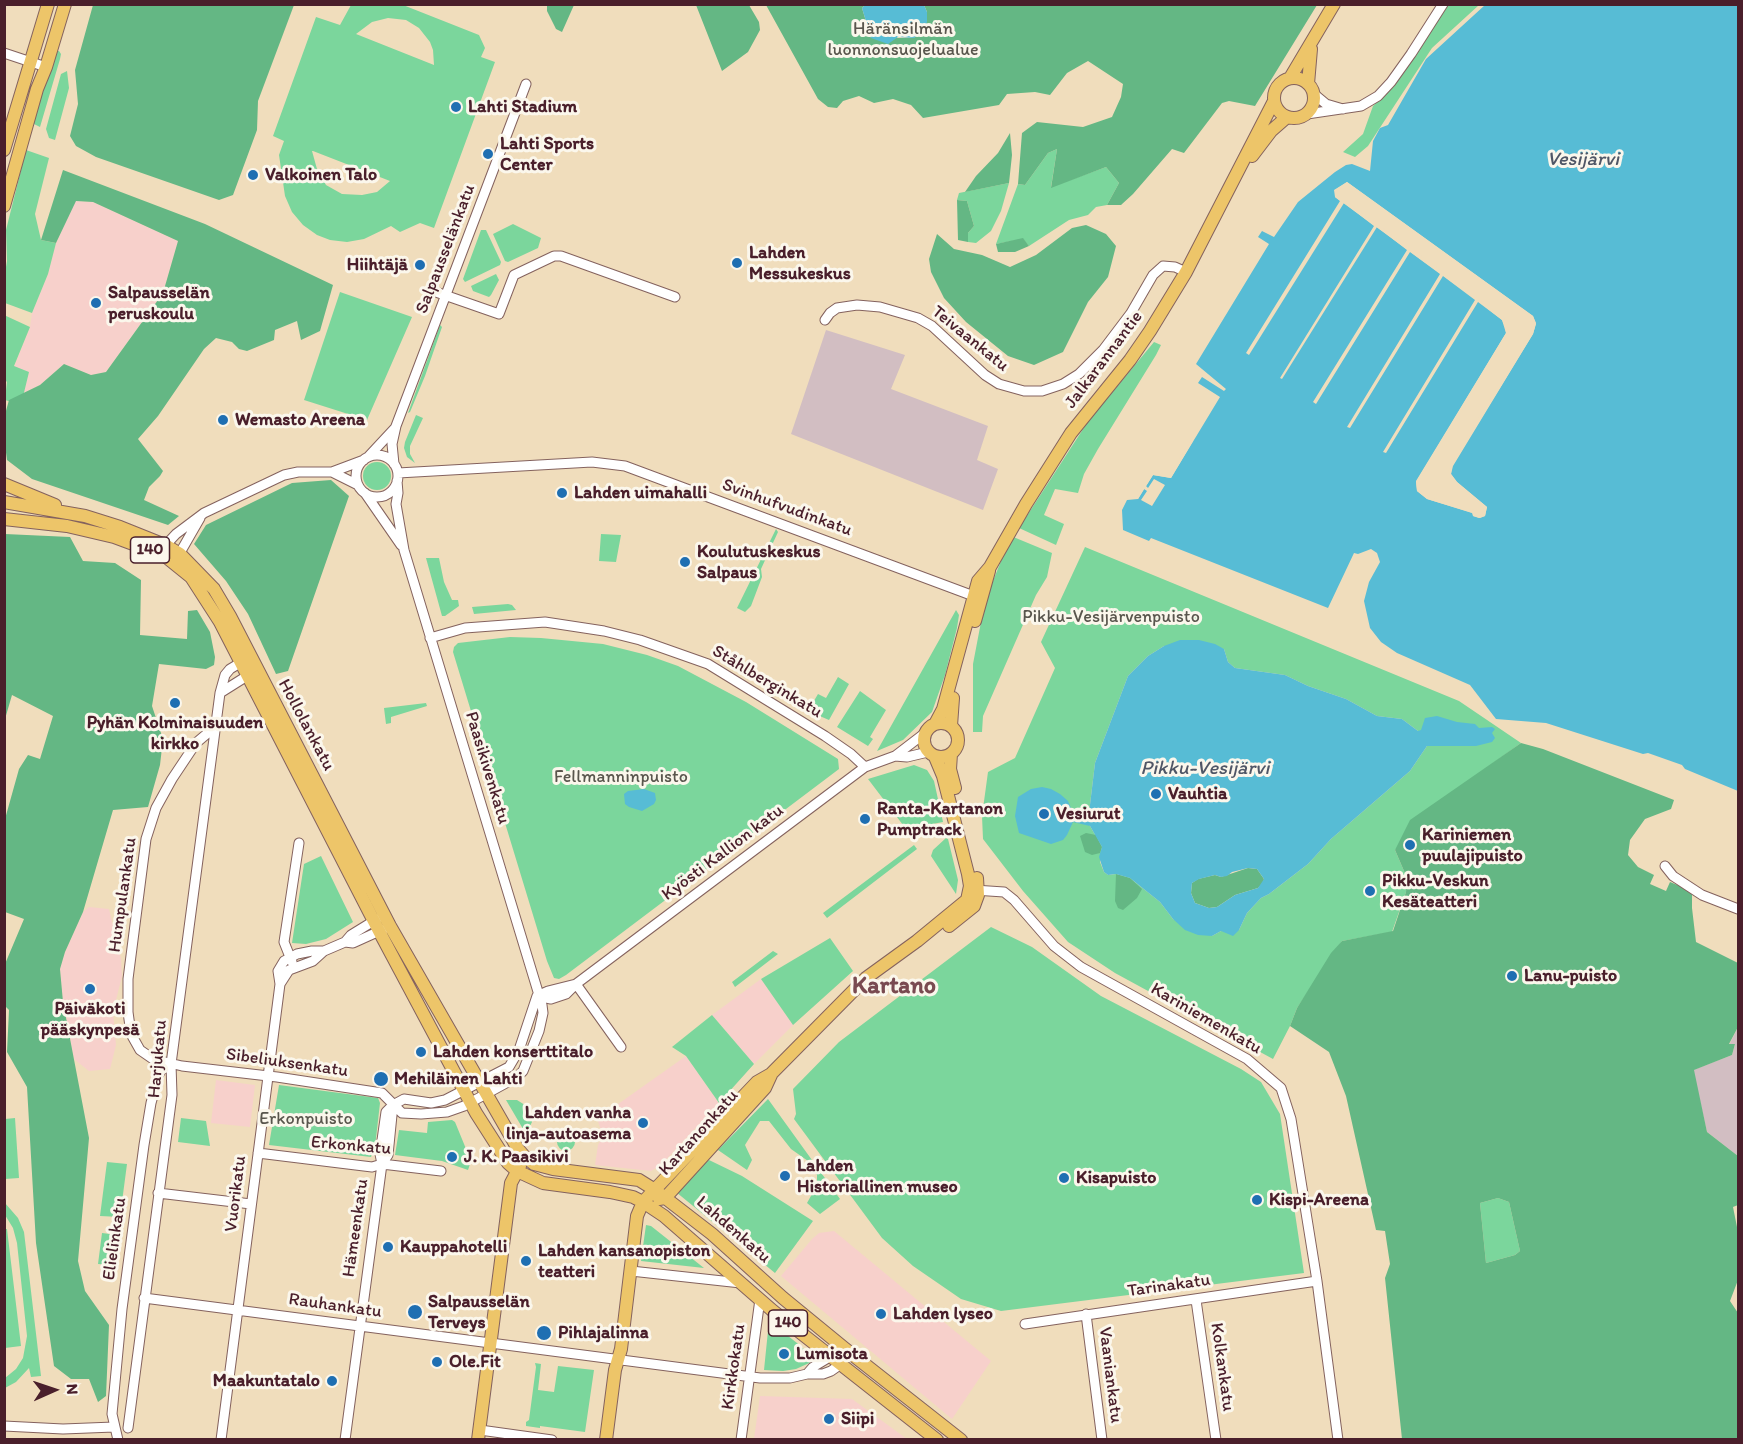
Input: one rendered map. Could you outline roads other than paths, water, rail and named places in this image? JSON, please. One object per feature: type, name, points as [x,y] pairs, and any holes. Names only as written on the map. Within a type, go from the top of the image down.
[{"type":"main road","points":[[4,150],[48,4]]},
{"type":"main road","points":[[5,201],[27,121],[65,4]]},
{"type":"main road","points":[[1311,42],[1313,105],[1307,114],[1299,118],[1287,117],[1278,111],[1274,101],[1277,86],[1290,78],[1311,42],[1334,4]]},
{"type":"main road","points":[[1290,78],[1300,78],[1311,89]]},
{"type":"main road","name":"Jalkarannantie","points":[[951,726],[952,702],[977,598],[978,581],[990,567],[1071,433],[1130,360],[1186,272],[1274,101]]},
{"type":"main road","name":"Jalkarannantie","points":[[1240,170],[1271,131],[1287,117]]},
{"type":"main road","points":[[4,484],[85,516]]},
{"type":"main road","name":"Hollolankatu","points":[[4,502],[85,516],[120,526],[177,558],[214,589],[230,616],[462,1085]]},
{"type":"main road","name":"Hollolankatu","points":[[5,519],[90,530],[162,549]]},
{"type":"main road","name":"Hollolankatu","points":[[177,558],[205,597],[382,923],[479,1082]]},
{"type":"main road","name":"Jalkarannantie","points":[[935,724],[943,709],[977,598]]},
{"type":"main road","points":[[932,754],[943,757],[955,750],[958,739],[951,726],[935,724],[925,733],[923,743],[932,754],[943,776],[974,890]]},
{"type":"main road","points":[[951,754],[950,769],[974,890]]},
{"type":"main road","name":"Kartanonkatu","points":[[852,994],[871,985],[966,913],[976,901],[974,890]]},
{"type":"main road","name":"Kartanonkatu","points":[[643,1202],[660,1194],[757,1082],[771,1074],[866,978],[965,903],[974,890]]},
{"type":"main road","name":"140","points":[[479,1082],[525,1157]]},
{"type":"main road","name":"140","points":[[462,1085],[473,1108],[505,1160],[516,1171]]},
{"type":"main road","points":[[479,1435],[511,1183],[525,1157]]},
{"type":"main road","name":"Lahdenkatu","points":[[525,1157],[534,1164],[553,1169],[639,1180],[712,1234],[783,1298],[962,1440]]},
{"type":"main road","name":"Lahdenkatu","points":[[516,1171],[543,1183],[610,1192],[633,1197],[643,1202],[664,1216],[759,1299],[937,1440]]},
{"type":"main road","points":[[606,1440],[615,1370],[619,1360],[637,1216],[643,1202]]},
{"type":"street","points":[[1307,114],[1361,106],[1371,101],[1391,82],[1443,4]]},
{"type":"street","points":[[4,53],[46,67]]},
{"type":"street","name":"Salpausselänkatu","points":[[396,473],[392,444],[396,426],[526,84]]},
{"type":"street","points":[[1311,89],[1326,104],[1345,109]]},
{"type":"street","points":[[433,291],[499,314],[514,275],[554,256],[561,256],[675,297]]},
{"type":"street","name":"Teivaankatu","points":[[825,320],[837,308],[857,305],[880,307],[918,318],[932,326],[985,375],[999,384],[1024,391],[1042,391],[1063,384],[1079,374],[1103,350],[1131,313],[1153,275],[1163,266],[1175,267],[1186,272]]},
{"type":"street","name":"Salpausselänkatu","points":[[366,459],[386,440],[396,426]]},
{"type":"street","points":[[162,549],[176,534],[204,513],[284,475],[298,472],[332,472],[366,459],[382,456],[396,473],[395,486],[387,494],[376,496],[365,493],[358,485],[332,472]]},
{"type":"street","points":[[358,485],[357,472],[366,459]]},
{"type":"street","name":"Svinhufvudinkatu","points":[[396,473],[592,462],[625,466],[977,598]]},
{"type":"street","name":"Paasikivenkatu","points":[[396,473],[398,493],[396,504],[404,550],[543,1013],[539,1031],[523,1071],[506,1084],[486,1094]]},
{"type":"street","name":"Paasikivenkatu","points":[[365,493],[404,550]]},
{"type":"street","points":[[177,558],[204,513]]},
{"type":"street","name":"Ståhlberginkatu","points":[[430,638],[465,628],[545,622],[604,631],[640,640],[708,664],[825,736],[865,767]]},
{"type":"street","points":[[220,693],[247,676],[254,664],[240,663]]},
{"type":"street","name":"Harjukatu","points":[[128,1428],[172,1095],[171,1064],[220,693],[225,675],[240,663]]},
{"type":"street","name":"Humpulankatu","points":[[171,1064],[151,1058],[140,1050],[131,1034],[128,979],[132,935],[146,839],[156,808],[196,743],[209,732],[215,731]]},
{"type":"street","name":"Kyösti Kallion katu","points":[[537,996],[547,999],[566,994],[576,984],[865,767],[895,756],[925,733]]},
{"type":"street","name":"Kyösti Kallion katu","points":[[895,756],[932,754]]},
{"type":"street","name":"Vuorikatu","points":[[295,967],[284,942],[299,843]]},
{"type":"street","points":[[1665,866],[1674,876],[1702,895],[1738,909]]},
{"type":"street","name":"Kariniemenkatu","points":[[974,890],[1004,892],[1014,900],[1054,946],[1081,967],[1247,1059],[1281,1088],[1291,1119],[1317,1281],[1338,1440]]},
{"type":"street","points":[[280,984],[289,970],[313,962],[324,951],[345,942],[351,934],[382,923]]},
{"type":"street","points":[[290,957],[312,951],[324,951]]},
{"type":"street","name":"Vuorikatu","points":[[221,1440],[280,984],[280,966],[290,957]]},
{"type":"street","points":[[576,984],[621,1047]]},
{"type":"street","points":[[393,1105],[404,1099],[438,1102],[462,1085],[479,1082],[509,1067],[515,1059],[537,996]]},
{"type":"street","name":"Sibeliuksenkatu","points":[[171,1064],[382,1093],[402,1113],[421,1114],[473,1108],[486,1094]]},
{"type":"street","name":"Elielinkatu","points":[[114,1427],[112,1414],[122,1310],[144,1145],[151,1103],[159,1074],[162,1069],[171,1064]]},
{"type":"street","name":"Hämeenkatu","points":[[345,1440],[382,1164],[388,1155],[393,1105]]},
{"type":"street","name":"Erkonkatu","points":[[258,1153],[372,1167],[382,1164],[441,1171]]},
{"type":"street","points":[[158,1193],[251,1204]]},
{"type":"street","points":[[631,1271],[741,1283]]},
{"type":"street","name":"Tarinakatu","points":[[1026,1324],[1317,1281]]},
{"type":"street","name":"Rauhankatu","points":[[144,1298],[749,1377],[790,1378],[807,1374],[823,1374],[841,1364]]},
{"type":"street","name":"Kirkkokatu","points":[[741,1440],[759,1299]]},
{"type":"street","name":"Kolkankatu","points":[[1196,1300],[1216,1440]]},
{"type":"street","name":"Vaaniankatu","points":[[1086,1314],[1102,1440]]},
{"type":"street","points":[[841,1364],[844,1348]]},
{"type":"street","name":"Rauhankatu","points":[[807,1374],[813,1367],[844,1348]]},
{"type":"street","points":[[4,1426],[62,1434],[114,1427],[118,1440]]},
{"type":"street","points":[[479,1435],[552,1440]]},
{"type":"water","points":[[865,5],[924,5],[927,22],[923,31],[914,38],[898,37],[888,44],[871,38],[862,8]]},
{"type":"water","name":"Vesijärvi","points":[[1485,5],[1738,5],[1738,791],[1685,769],[1682,765],[1648,753],[1643,754],[1546,723],[1496,719],[1470,685],[1397,653],[1381,642],[1370,628],[1364,601],[1369,582],[1380,562],[1377,553],[1371,549],[1358,554],[1354,553],[1328,608],[1151,538],[1149,541],[1123,530],[1122,510],[1127,500],[1138,499],[1153,475],[1171,478],[1220,397],[1198,383],[1202,377],[1224,391],[1226,389],[1196,364],[1269,244],[1258,237],[1262,231],[1274,237],[1298,202],[1346,165],[1352,164],[1370,171],[1373,141],[1380,128],[1388,125],[1426,59]],"holes":[[[1347,182],[1533,316],[1536,323],[1533,334],[1453,466],[1451,474],[1457,482],[1487,507],[1485,516],[1479,518],[1473,516],[1473,513],[1427,499],[1417,491],[1416,482],[1506,333],[1505,326],[1502,320],[1478,301],[1335,197],[1335,190]]]},
{"type":"water","name":"Pikku-Vesijärvi","points":[[1180,640],[1199,640],[1215,644],[1224,649],[1228,662],[1235,668],[1285,675],[1308,686],[1346,699],[1377,716],[1402,719],[1418,731],[1421,730],[1425,718],[1437,716],[1475,724],[1479,728],[1492,727],[1495,729],[1492,733],[1495,738],[1492,742],[1476,746],[1427,746],[1410,771],[1331,839],[1308,864],[1261,898],[1247,913],[1239,930],[1233,936],[1221,931],[1212,936],[1198,935],[1185,930],[1160,902],[1130,878],[1116,874],[1108,875],[1104,872],[1099,857],[1102,847],[1090,826],[1073,822],[1063,840],[1051,844],[1019,833],[1015,816],[1018,797],[1031,789],[1042,787],[1060,794],[1068,801],[1073,813],[1089,813],[1095,763],[1128,676],[1148,656]],"holes":[[[1248,868],[1257,869],[1264,879],[1258,888],[1235,895],[1217,907],[1209,908],[1195,903],[1191,893],[1192,883],[1199,879],[1215,875],[1227,876],[1232,872]]]},
{"type":"water","points":[[644,789],[655,793],[654,804],[642,811],[625,804],[624,794],[628,791]]},
{"type":"place","name":"Lahti Stadium","points":[[456,107]]},
{"type":"place","name":"Lahti Sports Center","points":[[488,154]]},
{"type":"place","name":"Valkoinen Talo","points":[[253,175]]},
{"type":"place","name":"Lahden Messukeskus","points":[[737,263]]},
{"type":"place","name":"Hiihtäjä","points":[[420,265]]},
{"type":"place","name":"Salpausselän peruskoulu","points":[[96,303]]},
{"type":"place","name":"Wemasto Areena","points":[[223,420]]},
{"type":"place","name":"Lahden uimahalli","points":[[562,493]]},
{"type":"place","name":"Koulutuskeskus Salpaus","points":[[685,562]]},
{"type":"place","name":"Pyhän Kolminaisuuden kirkko","points":[[175,703]]},
{"type":"place","name":"Vauhtia","points":[[1156,794]]},
{"type":"place","name":"Vesiurut","points":[[1044,814]]},
{"type":"place","name":"Ranta-Kartanon Pumptrack","points":[[865,819]]},
{"type":"place","name":"Kariniemen puulajipuisto","points":[[1410,845]]},
{"type":"place","name":"Pikku-Veskun Kesäteatteri","points":[[1370,891]]},
{"type":"place","name":"Lanu-puisto","points":[[1512,976]]},
{"type":"place","name":"Päiväkoti pääskynpesä","points":[[90,989]]},
{"type":"place","name":"Lahden konserttitalo","points":[[421,1052]]},
{"type":"place","name":"Mehiläinen Lahti","points":[[381,1079]]},
{"type":"place","name":"Lahden vanha linja-autoasema","points":[[643,1123]]},
{"type":"place","name":"J. K. Paasikivi","points":[[452,1157]]},
{"type":"place","name":"Lahden Historiallinen museo","points":[[785,1176]]},
{"type":"place","name":"Kisapuisto","points":[[1064,1178]]},
{"type":"place","name":"Kispi-Areena","points":[[1257,1200]]},
{"type":"place","name":"Kauppahotelli","points":[[388,1247]]},
{"type":"place","name":"Lahden kansanopiston teatteri","points":[[526,1261]]},
{"type":"place","name":"Salpausselän Terveys","points":[[415,1312]]},
{"type":"place","name":"Lahden lyseo","points":[[881,1314]]},
{"type":"place","name":"Pihlajalinna","points":[[544,1333]]},
{"type":"place","name":"Lumisota","points":[[784,1354]]},
{"type":"place","name":"Ole.Fit","points":[[437,1362]]},
{"type":"place","name":"Maakuntatalo","points":[[332,1381]]},
{"type":"place","name":"Siipi","points":[[829,1419]]},
{"type":"district","name":"Kartano","points":[[894,987]]},
{"type":"park label","name":"Häränsilmän luonnonsuojelualue","points":[[903,39]]},
{"type":"park label","name":"Pikku-Vesijärvenpuisto","points":[[1111,617]]},
{"type":"park label","name":"Fellmanninpuisto","points":[[621,777]]},
{"type":"park label","name":"Erkonpuisto","points":[[306,1119]]}]
